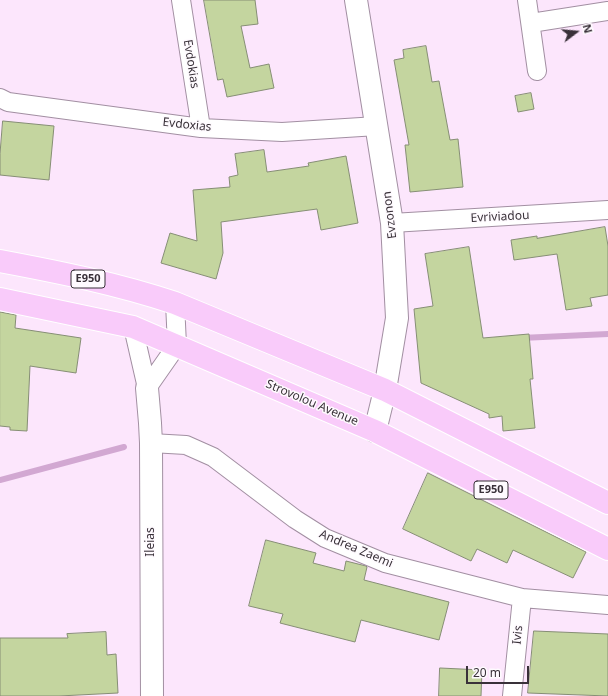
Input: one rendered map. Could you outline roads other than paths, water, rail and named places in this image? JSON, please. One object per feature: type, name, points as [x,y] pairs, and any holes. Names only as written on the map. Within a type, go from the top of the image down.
[{"type":"main road","name":"E950","points":[[0,261],[68,274],[142,292],[175,303],[385,390],[608,503]]},
{"type":"main road","name":"Strovolou Avenue","points":[[0,299],[134,327],[375,431],[608,549]]},
{"type":"street","name":"Evdokias","points":[[181,0],[201,128]]},
{"type":"street","name":"Evzonon","points":[[356,0],[392,223],[398,318],[385,390],[375,431]]},
{"type":"street","points":[[527,0],[537,71]]},
{"type":"street","points":[[530,23],[608,10]]},
{"type":"street","name":"Evdoxias","points":[[0,98],[8,102],[201,128],[282,132],[376,126]]},
{"type":"street","name":"Evriviadou","points":[[392,223],[608,210]]},
{"type":"street","points":[[147,388],[177,345],[175,303]]},
{"type":"street","name":"Ileias","points":[[134,327],[147,388],[151,443],[152,696]]},
{"type":"street","name":"Andrea Zaemi","points":[[151,443],[186,445],[213,457],[295,519],[325,538],[385,563],[522,598],[608,605]]},
{"type":"street","name":"Ivis","points":[[512,696],[522,598]]},
{"type":"waterway","points":[[521,338],[608,334]]},
{"type":"waterway","points":[[0,480],[124,447]]}]
